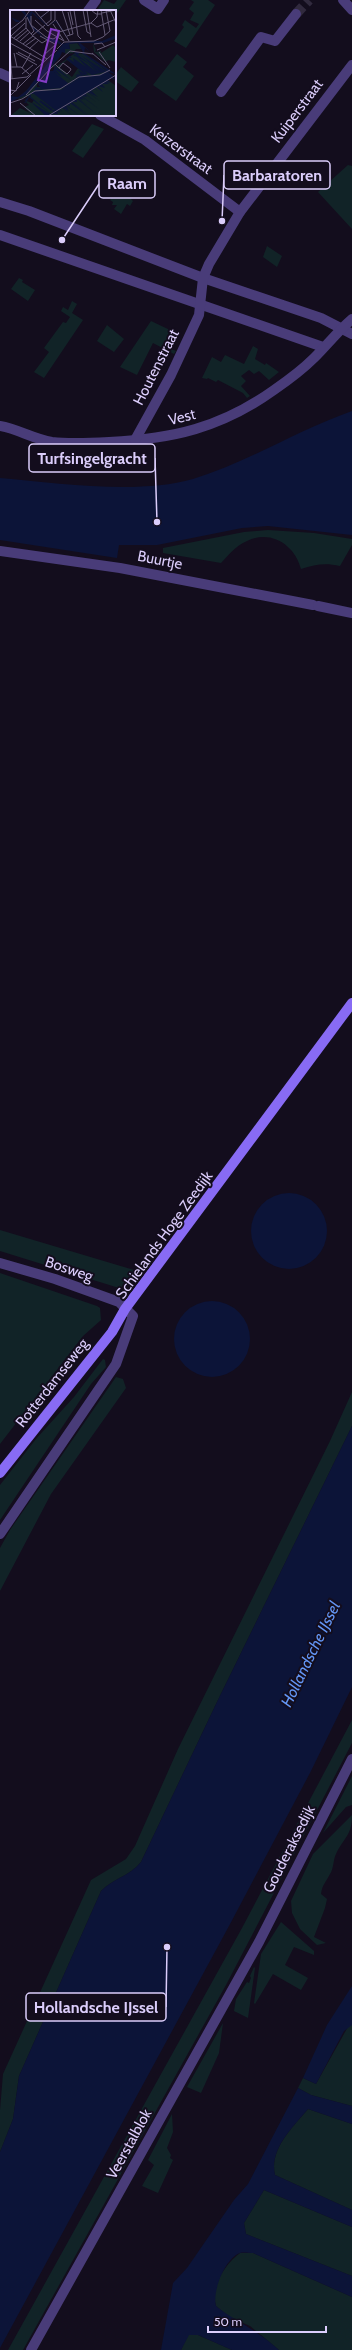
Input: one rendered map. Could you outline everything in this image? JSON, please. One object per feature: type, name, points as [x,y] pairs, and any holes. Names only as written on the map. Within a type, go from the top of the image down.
[{"type":"main road","name":"Schielands Hoge Zeedijk","points":[[126,1309],[352,1002]]},
{"type":"main road","name":"Rotterdamseweg","points":[[0,1473],[112,1332],[126,1309]]},
{"type":"street","points":[[89,10],[96,0]]},
{"type":"street","points":[[144,0],[158,9],[164,0]]},
{"type":"street","points":[[343,0],[352,10]]},
{"type":"street","points":[[221,92],[261,37],[274,41],[296,14]]},
{"type":"street","name":"Kuiperstraat","points":[[203,278],[240,212],[352,65]]},
{"type":"street","points":[[0,74],[10,78]]},
{"type":"street","name":"Keizerstraat","points":[[102,116],[145,140],[240,212]]},
{"type":"street","points":[[0,202],[29,211],[203,278],[321,318],[352,334]]},
{"type":"street","points":[[0,235],[199,306],[323,347]]},
{"type":"street","name":"Houtenstraat","points":[[135,440],[174,368],[199,315],[203,278]]},
{"type":"street","name":"Vest","points":[[0,426],[10,427],[35,439],[53,442],[135,440],[198,430],[231,415],[273,391],[313,359],[341,328],[352,319]]},
{"type":"street","name":"Buurtje","points":[[0,551],[120,568],[352,613]]},
{"type":"street","name":"Bosweg","points":[[0,1263],[56,1279],[119,1302],[126,1309]]},
{"type":"street","name":"Schielands Hoge Zeedijk","points":[[0,1534],[74,1423],[116,1364],[133,1316],[126,1309]]},
{"type":"street","name":"Gouderaksedijk","points":[[253,1952],[352,1759]]},
{"type":"street","name":"Veerstalblok","points":[[31,2350],[253,1952]]},
{"type":"shaded area","points":[[104,0],[114,4],[117,0],[126,0],[116,15],[116,10],[98,9]]},
{"type":"shaded area","points":[[191,0],[208,0],[215,5],[186,48],[174,41],[184,27],[182,25],[185,20],[196,28],[199,24],[190,20],[194,13],[189,9],[194,2]]},
{"type":"shaded area","points":[[177,54],[187,62],[183,67],[194,76],[176,101],[153,85]]},
{"type":"shaded area","points":[[121,67],[139,82],[131,92],[116,82],[116,74]]},
{"type":"shaded area","points":[[92,124],[104,129],[83,158],[72,151]]},
{"type":"shaded area","points":[[348,165],[352,166],[352,229],[318,192]]},
{"type":"shaded area","points":[[122,182],[133,193],[130,198],[133,201],[130,206],[127,204],[121,214],[114,209],[117,205],[112,205],[113,202],[110,200]]},
{"type":"shaded area","points":[[267,246],[282,256],[277,267],[263,257]]},
{"type":"shaded area","points":[[19,278],[23,280],[22,282],[35,290],[28,301],[11,289]]},
{"type":"shaded area","points":[[72,301],[77,304],[72,313],[83,320],[44,378],[34,372],[49,352],[44,348],[63,322],[66,323],[70,317],[61,311],[63,307],[68,310]]},
{"type":"shaded area","points":[[151,321],[170,330],[168,335],[171,337],[166,347],[176,351],[174,354],[153,343],[137,375],[120,367]]},
{"type":"shaded area","points":[[107,325],[124,339],[114,352],[97,341]]},
{"type":"shaded area","points":[[253,346],[258,349],[255,359],[265,365],[266,363],[279,372],[269,380],[259,371],[254,374],[249,370],[241,376],[246,381],[241,386],[250,396],[247,398],[243,393],[218,380],[216,382],[208,378],[202,378],[212,357],[221,362],[225,355],[244,364]]},
{"type":"shaded area","points":[[268,530],[314,533],[352,539],[352,545],[340,566],[321,564],[301,569],[298,560],[288,546],[273,538],[265,537],[256,538],[242,543],[221,563],[163,553],[163,548],[244,532]]},
{"type":"shaded area","points":[[0,1230],[134,1270],[142,1269],[128,1286],[119,1288],[0,1251]]},
{"type":"shaded area","points":[[0,1273],[97,1306],[100,1308],[101,1320],[83,1336],[0,1444]]},
{"type":"shaded area","points":[[103,1359],[105,1360],[106,1367],[91,1384],[0,1520],[0,1485],[36,1439],[74,1397]]},
{"type":"shaded area","points":[[116,1377],[123,1379],[126,1388],[51,1494],[0,1591],[0,1548],[10,1530]]},
{"type":"shaded area","points":[[352,1392],[352,1426],[217,1702],[141,1862],[132,1871],[110,1883],[101,1891],[19,2076],[13,2119],[0,2152],[0,2110],[3,2074],[91,1880],[126,1859],[135,1846],[178,1749],[330,1441]]},
{"type":"shaded area","points":[[352,1720],[352,1743],[226,1985],[23,2350],[8,2350],[242,1928]]},
{"type":"shaded area","points":[[352,1776],[352,1805],[346,1807],[323,1833]]},
{"type":"shaded area","points":[[352,1815],[351,1828],[336,1854],[331,1872],[323,1886],[321,1894],[327,1899],[314,1937],[326,1943],[317,1945],[300,1929],[292,1913],[291,1901],[313,1854]]},
{"type":"shaded area","points":[[281,1922],[314,1951],[314,1955],[294,1947],[285,1965],[308,1978],[301,1990],[273,1974],[255,2004],[261,1954]]},
{"type":"shaded area","points":[[254,1967],[248,2018],[234,2011],[236,1999],[247,1982],[249,1983]]},
{"type":"shaded area","points":[[223,2023],[219,2053],[201,2093],[187,2087]]},
{"type":"shaded area","points":[[349,2025],[352,2025],[352,2106],[311,2095],[298,2088],[303,2078],[316,2084]]},
{"type":"shaded area","points":[[308,2109],[352,2124],[352,2210],[275,2175],[274,2165],[279,2147],[289,2131]]},
{"type":"shaded area","points":[[172,2114],[173,2132],[167,2148],[171,2155],[170,2158],[173,2160],[158,2193],[142,2186],[154,2165],[148,2160]]},
{"type":"shaded area","points":[[264,2190],[352,2227],[352,2276],[246,2234],[244,2223]]},
{"type":"shaded area","points":[[240,2253],[253,2253],[352,2297],[352,2350],[279,2350],[250,2326],[228,2316],[216,2306],[215,2291],[220,2276],[229,2263]]},
{"type":"shaded area","points":[[188,2335],[198,2335],[232,2350],[181,2350]]},
{"type":"water","points":[[352,411],[352,535],[268,526],[242,528],[157,545],[119,545],[117,558],[0,540],[0,478],[72,485],[123,487],[171,484],[193,479],[233,464],[312,427]]},
{"type":"water","points":[[289,1193],[303,1196],[316,1204],[324,1217],[327,1231],[324,1245],[316,1258],[303,1266],[289,1269],[275,1266],[262,1258],[254,1245],[251,1231],[254,1217],[262,1204],[275,1196]]},
{"type":"water","points":[[212,1301],[226,1304],[239,1312],[247,1325],[250,1339],[247,1353],[239,1366],[226,1374],[212,1377],[198,1374],[185,1366],[177,1353],[174,1339],[177,1325],[185,1312],[198,1304]]},
{"type":"water","points":[[352,1426],[352,1687],[311,1771],[229,1926],[0,2348],[0,2152],[13,2119],[19,2076],[101,1891],[110,1883],[132,1871],[141,1862],[217,1702]]},
{"type":"water","points":[[352,1986],[352,2025],[344,2031],[316,2084],[303,2078],[327,2025]]},
{"type":"water","points":[[298,2088],[311,2095],[352,2106],[352,2124],[308,2109],[289,2131],[279,2147],[274,2165],[275,2175],[352,2210],[352,2227],[264,2190],[244,2223],[246,2234],[352,2276],[352,2297],[253,2253],[240,2253],[229,2261],[221,2276],[216,2293],[216,2306],[264,2337],[279,2350],[232,2350],[198,2335],[189,2335],[181,2350],[161,2350],[173,2283],[187,2268],[234,2200],[248,2184]]},
{"type":"tunnel","points":[[296,14],[309,0]]},
{"type":"place","name":"Barbaratoren","points":[[222,221]]},
{"type":"place","name":"Raam","points":[[62,240]]},
{"type":"place","name":"Turfsingelgracht","points":[[157,522]]},
{"type":"place","name":"Hollandsche IJssel","points":[[167,1947]]}]
